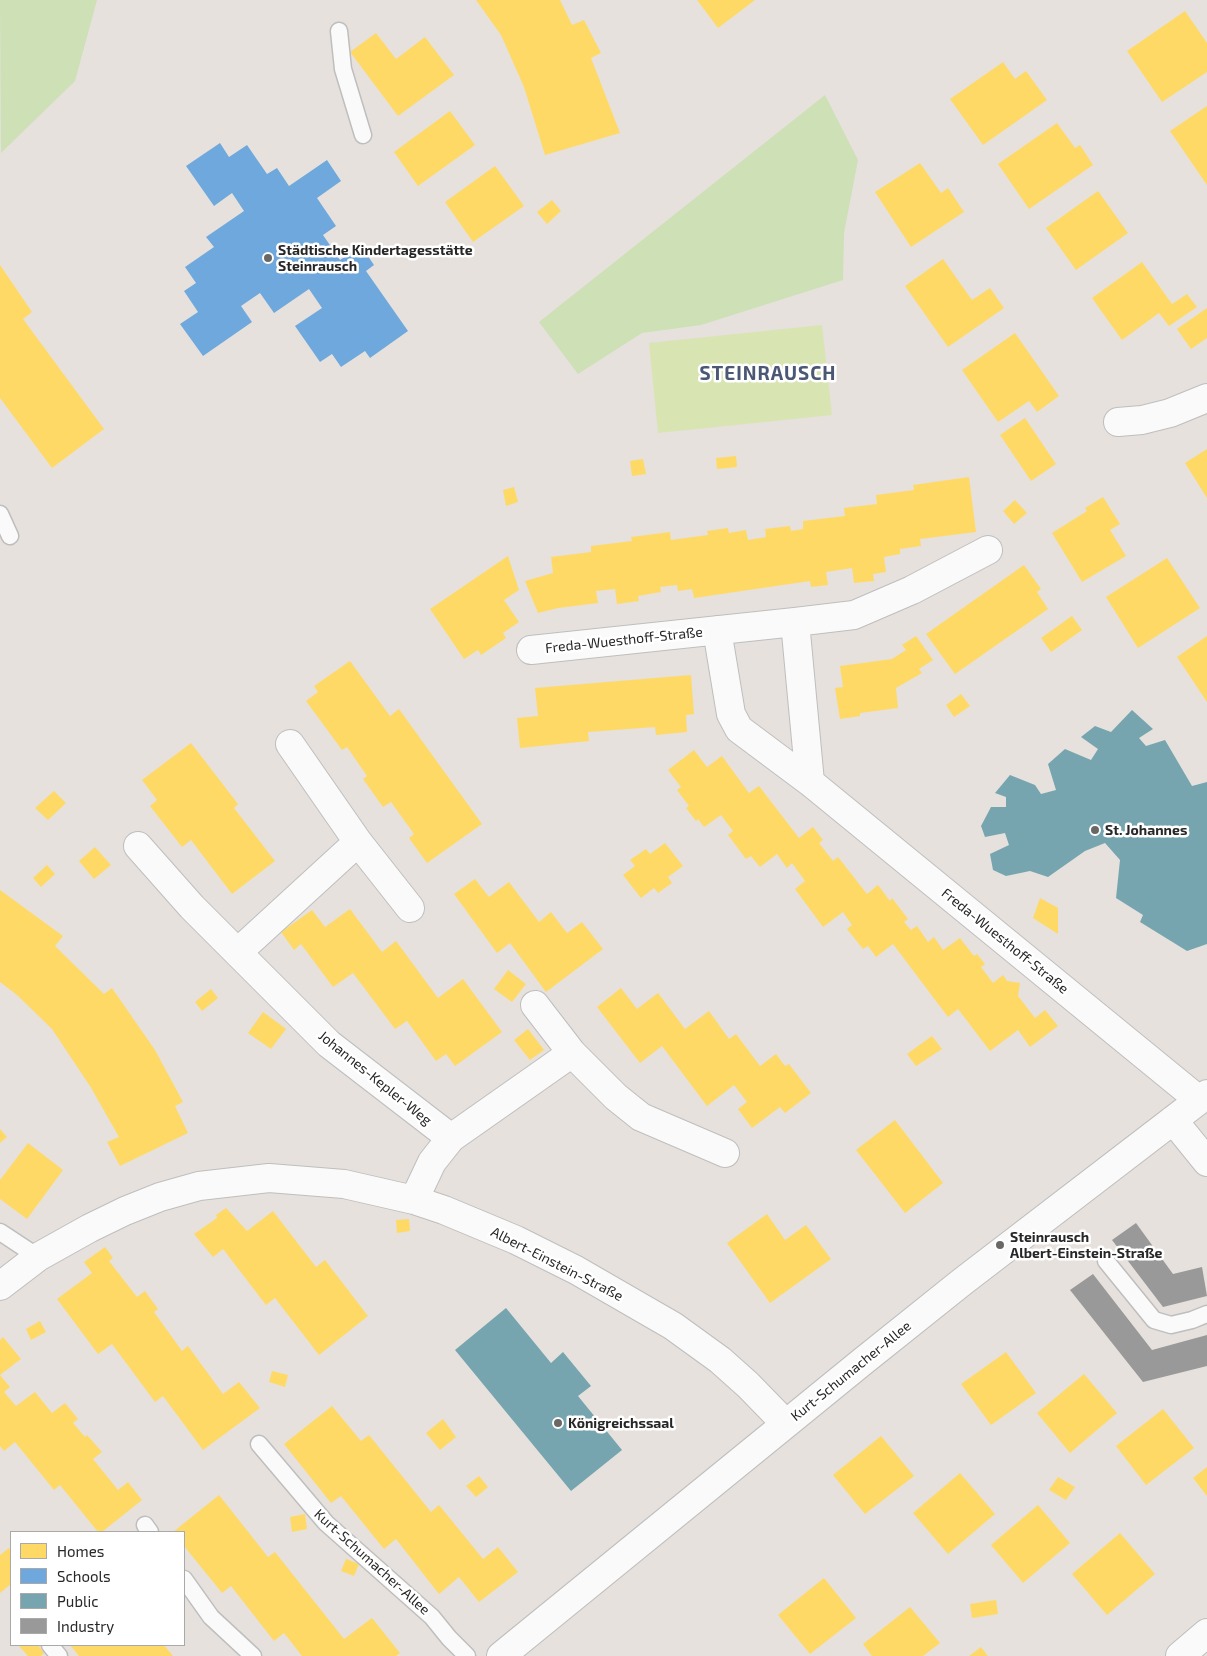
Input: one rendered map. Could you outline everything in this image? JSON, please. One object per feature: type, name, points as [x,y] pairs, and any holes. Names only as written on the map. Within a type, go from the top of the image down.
[{"type":"street","points":[[1118,422],[1142,420],[1170,413],[1207,398]]},
{"type":"street","name":"Freda-Wuesthoff-Straße","points":[[531,650],[854,614],[912,590],[988,550]]},
{"type":"street","points":[[795,622],[810,782]]},
{"type":"street","name":"Freda-Wuesthoff-Straße","points":[[718,630],[731,714],[739,729],[810,782],[1203,1097]]},
{"type":"street","points":[[290,744],[358,842],[410,908]]},
{"type":"street","points":[[238,952],[358,842]]},
{"type":"street","name":"Johannes-Kepler-Weg","points":[[138,846],[192,908],[329,1044],[451,1138]]},
{"type":"street","points":[[535,1005],[572,1054],[616,1097],[641,1117],[725,1152]]},
{"type":"street","points":[[414,1200],[432,1162],[451,1138],[572,1054]]},
{"type":"street","name":"Kurt-Schumacher-Allee","points":[[501,1656],[785,1423],[962,1282],[1203,1097]]},
{"type":"street","points":[[1173,1120],[1207,1162]]},
{"type":"street","name":"Albert-Einstein-Straße","points":[[0,1286],[38,1257],[90,1228],[160,1197],[199,1186],[269,1178],[344,1184],[414,1200],[444,1210],[516,1240],[576,1270],[673,1326],[720,1360],[748,1385],[785,1423]]},
{"type":"street","points":[[1180,1656],[1207,1633]]},
{"type":"lane","points":[[339,31],[343,69],[363,135]]},
{"type":"lane","points":[[0,514],[10,536]]},
{"type":"lane","points":[[0,1232],[38,1257]]},
{"type":"lane","points":[[1106,1261],[1154,1320],[1171,1325],[1207,1314]]},
{"type":"lane","name":"Kurt-Schumacher-Allee","points":[[259,1444],[326,1523],[432,1616],[449,1638],[467,1656]]},
{"type":"lane","points":[[185,1580],[211,1617],[253,1656]]},
{"type":"lane","points":[[51,1646],[59,1656]]},
{"type":"green space","points":[[0,0],[97,0],[75,81],[1,153]]},
{"type":"green space","points":[[825,95],[858,160],[844,233],[843,280],[701,325],[642,333],[578,374],[539,322]]},
{"type":"green space","points":[[822,325],[832,415],[658,433],[649,343]]},
{"type":"building: Homes","points":[[476,0],[560,0],[572,25],[584,20],[601,53],[591,58],[620,133],[545,155],[524,87],[501,35]]},
{"type":"building: Homes","points":[[697,0],[755,0],[718,28]]},
{"type":"building: Homes","points":[[1185,11],[1207,43],[1207,72],[1162,102],[1127,51]]},
{"type":"building: Homes","points":[[376,33],[396,59],[425,37],[454,75],[398,116],[350,52]]},
{"type":"building: Homes","points":[[1003,62],[1015,79],[1026,71],[1047,100],[983,145],[950,99]]},
{"type":"building: Homes","points":[[1207,106],[1207,185],[1170,131]]},
{"type":"building: Homes","points":[[450,111],[475,145],[418,186],[394,152]]},
{"type":"building: Homes","points":[[1057,123],[1075,148],[1080,145],[1093,165],[1029,209],[998,164]]},
{"type":"building: Homes","points":[[920,163],[941,193],[948,188],[964,212],[911,247],[875,192]]},
{"type":"building: Homes","points":[[495,166],[524,206],[473,242],[445,202]]},
{"type":"building: Homes","points":[[1098,191],[1128,233],[1076,270],[1046,228]]},
{"type":"building: Homes","points":[[552,200],[561,211],[547,224],[537,212]]},
{"type":"building: Homes","points":[[943,259],[972,300],[990,288],[1004,308],[948,347],[905,286]]},
{"type":"building: Homes","points":[[1142,262],[1172,304],[1187,294],[1197,307],[1169,326],[1159,313],[1122,340],[1092,298]]},
{"type":"building: Homes","points":[[0,265],[32,312],[23,319],[104,429],[52,468],[0,398]]},
{"type":"building: Homes","points":[[1207,308],[1207,338],[1191,349],[1177,329]]},
{"type":"building: Homes","points":[[1015,333],[1059,396],[1037,412],[1029,401],[998,422],[962,370]]},
{"type":"building: Homes","points":[[1025,418],[1056,464],[1031,481],[1000,435]]},
{"type":"building: Homes","points":[[1207,449],[1207,498],[1185,463]]},
{"type":"building: Homes","points":[[736,456],[737,467],[717,469],[716,458]]},
{"type":"building: Homes","points":[[643,459],[646,474],[632,476],[630,461]]},
{"type":"building: Homes","points":[[969,477],[976,532],[920,539],[921,546],[900,549],[900,554],[884,557],[886,572],[873,574],[874,581],[854,583],[852,568],[826,572],[828,585],[811,587],[810,581],[694,598],[692,589],[678,591],[677,585],[660,587],[661,592],[638,596],[639,601],[617,604],[615,589],[596,591],[598,603],[558,608],[538,613],[525,581],[553,573],[551,557],[591,552],[591,546],[632,541],[631,537],[670,532],[671,540],[708,535],[707,531],[728,528],[729,533],[746,530],[748,540],[766,537],[765,529],[790,526],[791,531],[803,529],[803,521],[845,516],[844,508],[877,504],[876,495],[914,490],[913,485]]},
{"type":"building: Homes","points":[[514,487],[518,502],[506,506],[503,490]]},
{"type":"building: Homes","points":[[1103,497],[1120,524],[1110,530],[1126,556],[1082,582],[1052,533],[1087,511],[1085,508]]},
{"type":"building: Homes","points":[[1015,500],[1027,513],[1014,524],[1003,511]]},
{"type":"building: Homes","points":[[508,556],[519,590],[504,600],[519,622],[503,633],[506,638],[481,655],[478,650],[464,659],[430,609]]},
{"type":"building: Homes","points":[[1167,558],[1200,608],[1138,648],[1106,597]]},
{"type":"building: Homes","points":[[1024,565],[1041,589],[1037,592],[1048,609],[955,674],[926,634]]},
{"type":"building: Homes","points":[[1072,616],[1082,630],[1051,652],[1041,638]]},
{"type":"building: Homes","points":[[916,636],[933,660],[919,669],[922,673],[896,688],[898,708],[860,713],[860,716],[840,719],[835,688],[843,687],[840,666],[892,659],[906,650],[902,645]]},
{"type":"building: Homes","points":[[1207,636],[1207,702],[1177,657]]},
{"type":"building: Homes","points":[[350,661],[390,716],[399,709],[482,824],[427,863],[409,838],[414,834],[391,802],[383,807],[363,779],[367,776],[347,747],[342,750],[306,701],[318,692],[314,686]]},
{"type":"building: Homes","points":[[691,675],[694,714],[686,715],[687,732],[656,735],[655,727],[588,732],[589,741],[520,748],[517,718],[538,716],[535,688]]},
{"type":"building: Homes","points":[[961,694],[970,706],[954,717],[946,705]]},
{"type":"building: Homes","points":[[191,743],[238,804],[234,808],[275,861],[232,894],[191,840],[182,847],[150,806],[157,800],[142,780]]},
{"type":"building: Homes","points":[[694,750],[707,767],[722,756],[749,793],[759,786],[799,838],[813,827],[823,840],[819,843],[833,861],[838,857],[867,894],[878,885],[890,901],[892,898],[908,919],[904,922],[911,930],[917,926],[928,942],[934,937],[943,950],[960,938],[974,956],[977,954],[985,964],[981,967],[993,983],[1003,975],[1007,981],[1020,983],[1018,996],[1035,1018],[1045,1010],[1058,1026],[1030,1047],[1018,1030],[990,1051],[958,1009],[948,1017],[893,944],[876,957],[868,946],[863,949],[847,929],[852,925],[843,912],[823,927],[795,889],[805,881],[792,863],[787,868],[777,854],[760,867],[751,856],[746,859],[728,835],[733,831],[721,815],[704,827],[698,819],[696,821],[686,808],[689,806],[677,790],[681,787],[668,770]]},
{"type":"building: Homes","points":[[54,791],[66,803],[48,820],[35,808]]},
{"type":"building: Homes","points":[[665,843],[683,866],[668,877],[672,883],[658,893],[654,888],[641,898],[623,875],[635,866],[630,860],[646,849],[650,854]]},
{"type":"building: Homes","points":[[95,847],[111,865],[94,879],[79,861]]},
{"type":"building: Homes","points":[[47,865],[55,874],[41,887],[33,878]]},
{"type":"building: Homes","points":[[475,879],[489,897],[509,882],[539,922],[551,912],[567,933],[582,922],[603,949],[546,992],[510,943],[497,953],[454,894]]},
{"type":"building: Homes","points":[[0,890],[63,936],[55,946],[104,994],[112,988],[155,1050],[183,1102],[175,1106],[188,1133],[120,1166],[107,1142],[119,1137],[90,1086],[52,1029],[17,995],[0,982]]},
{"type":"building: Homes","points":[[1040,898],[1058,908],[1058,934],[1033,918]]},
{"type":"building: Homes","points":[[350,909],[382,952],[396,941],[438,998],[463,979],[502,1032],[455,1066],[446,1054],[436,1061],[407,1021],[395,1029],[353,973],[333,987],[301,944],[294,950],[281,932],[312,910],[325,927]]},
{"type":"building: Homes","points":[[508,970],[526,984],[512,1002],[494,989]]},
{"type":"building: Homes","points":[[621,988],[637,1009],[658,993],[685,1029],[709,1011],[729,1039],[736,1034],[760,1066],[776,1054],[785,1066],[789,1064],[811,1093],[785,1113],[780,1107],[752,1128],[738,1109],[747,1102],[734,1085],[707,1106],[662,1046],[640,1063],[597,1007]]},
{"type":"building: Homes","points":[[211,989],[218,998],[202,1011],[195,1002]]},
{"type":"building: Homes","points":[[263,1012],[286,1029],[271,1049],[248,1033]]},
{"type":"building: Homes","points":[[528,1029],[544,1050],[530,1060],[514,1040]]},
{"type":"building: Homes","points":[[932,1036],[942,1049],[916,1066],[907,1054]]},
{"type":"building: Homes","points":[[895,1120],[943,1183],[905,1213],[856,1150]]},
{"type":"building: Homes","points":[[0,1129],[7,1137],[0,1143]]},
{"type":"building: Homes","points":[[28,1143],[63,1170],[27,1219],[0,1199],[0,1180]]},
{"type":"building: Homes","points":[[226,1208],[247,1231],[273,1211],[316,1267],[325,1260],[368,1316],[319,1355],[275,1298],[266,1305],[223,1249],[213,1257],[194,1234],[217,1218],[216,1215]]},
{"type":"building: Homes","points":[[767,1214],[785,1240],[806,1225],[831,1259],[770,1303],[727,1243]]},
{"type":"building: Homes","points":[[409,1219],[410,1231],[397,1233],[396,1220]]},
{"type":"building: Homes","points":[[105,1247],[113,1258],[109,1261],[137,1297],[145,1291],[158,1309],[154,1312],[182,1351],[188,1346],[223,1394],[239,1382],[260,1408],[203,1450],[163,1396],[155,1402],[112,1344],[98,1354],[57,1299],[92,1273],[84,1262]]},
{"type":"building: Homes","points":[[40,1321],[46,1332],[31,1340],[26,1329]]},
{"type":"building: Homes","points":[[3,1337],[21,1359],[0,1375],[0,1340]]},
{"type":"building: Homes","points":[[1006,1352],[1036,1393],[991,1425],[961,1384]]},
{"type":"building: Homes","points":[[272,1371],[288,1375],[285,1387],[269,1382]]},
{"type":"building: Homes","points":[[1084,1374],[1117,1413],[1070,1453],[1037,1413]]},
{"type":"building: Homes","points":[[0,1375],[10,1387],[4,1392],[16,1406],[35,1392],[52,1413],[65,1403],[78,1419],[73,1423],[102,1452],[93,1459],[118,1490],[128,1482],[142,1500],[103,1531],[97,1531],[60,1485],[54,1490],[15,1442],[4,1451],[0,1446]]},
{"type":"building: Homes","points":[[332,1406],[361,1441],[369,1435],[431,1512],[439,1505],[483,1559],[498,1547],[518,1572],[479,1602],[459,1577],[439,1594],[396,1539],[384,1549],[341,1496],[331,1503],[284,1444]]},
{"type":"building: Homes","points":[[1163,1409],[1194,1448],[1146,1485],[1116,1446]]},
{"type":"building: Homes","points":[[443,1419],[456,1437],[440,1450],[426,1433]]},
{"type":"building: Homes","points":[[881,1436],[914,1476],[865,1514],[833,1475]]},
{"type":"building: Homes","points":[[1207,1467],[1207,1496],[1193,1478]]},
{"type":"building: Homes","points":[[960,1473],[995,1514],[948,1554],[913,1513]]},
{"type":"building: Homes","points":[[479,1476],[488,1487],[476,1497],[466,1486]]},
{"type":"building: Homes","points":[[1058,1477],[1075,1487],[1066,1500],[1049,1490]]},
{"type":"building: Homes","points":[[219,1495],[268,1557],[275,1552],[344,1639],[372,1618],[400,1653],[396,1656],[302,1656],[284,1633],[274,1641],[231,1586],[222,1593],[185,1547],[185,1531],[174,1531]]},
{"type":"building: Homes","points":[[1038,1505],[1070,1543],[1023,1583],[991,1545]]},
{"type":"building: Homes","points":[[305,1514],[307,1529],[292,1532],[290,1517]]},
{"type":"building: Homes","points":[[1120,1533],[1155,1574],[1107,1615],[1072,1574]]},
{"type":"building: Homes","points":[[9,1548],[10,1550],[10,1585],[0,1593],[0,1555]]},
{"type":"building: Homes","points":[[346,1559],[359,1564],[354,1576],[341,1571]]},
{"type":"building: Homes","points":[[824,1578],[856,1618],[810,1654],[778,1615]]},
{"type":"building: Homes","points":[[996,1600],[998,1614],[972,1618],[970,1604]]},
{"type":"building: Homes","points":[[910,1607],[940,1643],[923,1656],[872,1656],[863,1644]]},
{"type":"building: Homes","points":[[19,1646],[39,1646],[44,1653],[41,1656],[28,1656]]},
{"type":"building: Homes","points":[[71,1646],[165,1646],[173,1656],[79,1656]]},
{"type":"building: Homes","points":[[981,1647],[988,1656],[969,1656]]},
{"type":"building: Schools","name":"Städtische Kindertagesstätte Steinrausch","points":[[220,143],[229,157],[247,145],[267,174],[277,168],[289,186],[327,160],[341,181],[317,198],[336,226],[323,235],[340,260],[361,246],[374,265],[366,271],[408,331],[370,358],[365,351],[341,367],[332,354],[320,362],[295,326],[322,308],[309,289],[274,313],[260,293],[241,306],[252,322],[203,356],[180,324],[198,312],[184,291],[196,283],[185,267],[214,247],[206,237],[244,211],[232,193],[214,206],[186,166]]},
{"type":"building: Public","name":"St. Johannes","points":[[1132,710],[1153,729],[1139,738],[1146,746],[1165,740],[1192,786],[1207,782],[1207,944],[1187,951],[1140,922],[1143,915],[1116,898],[1120,860],[1105,843],[1085,851],[1048,877],[1030,871],[1006,876],[993,870],[990,854],[1009,845],[1005,833],[985,837],[981,826],[991,807],[1006,807],[1006,797],[995,793],[1010,775],[1035,785],[1041,794],[1056,790],[1048,764],[1065,749],[1091,760],[1098,749],[1081,737],[1095,726],[1111,732]]},
{"type":"building: Public","name":"Königreichssaal","points":[[506,1308],[551,1363],[563,1352],[591,1386],[578,1396],[622,1450],[571,1491],[455,1350]]},
{"type":"building: Industry","points":[[1136,1223],[1173,1274],[1202,1267],[1207,1296],[1163,1307],[1112,1240]]},
{"type":"building: Industry","points":[[1093,1274],[1152,1350],[1207,1335],[1207,1366],[1143,1382],[1070,1290]]},
{"type":"place","name":"Städtische Kindertagesstätte Steinrausch","points":[[268,258]]},
{"type":"place","name":"St. Johannes","points":[[1095,830]]},
{"type":"place","name":"Steinrausch Albert-Einstein-Straße","points":[[1000,1245]]},
{"type":"place","name":"Königreichssaal","points":[[558,1423]]},
{"type":"district","name":"STEINRAUSCH","points":[[768,374]]}]
